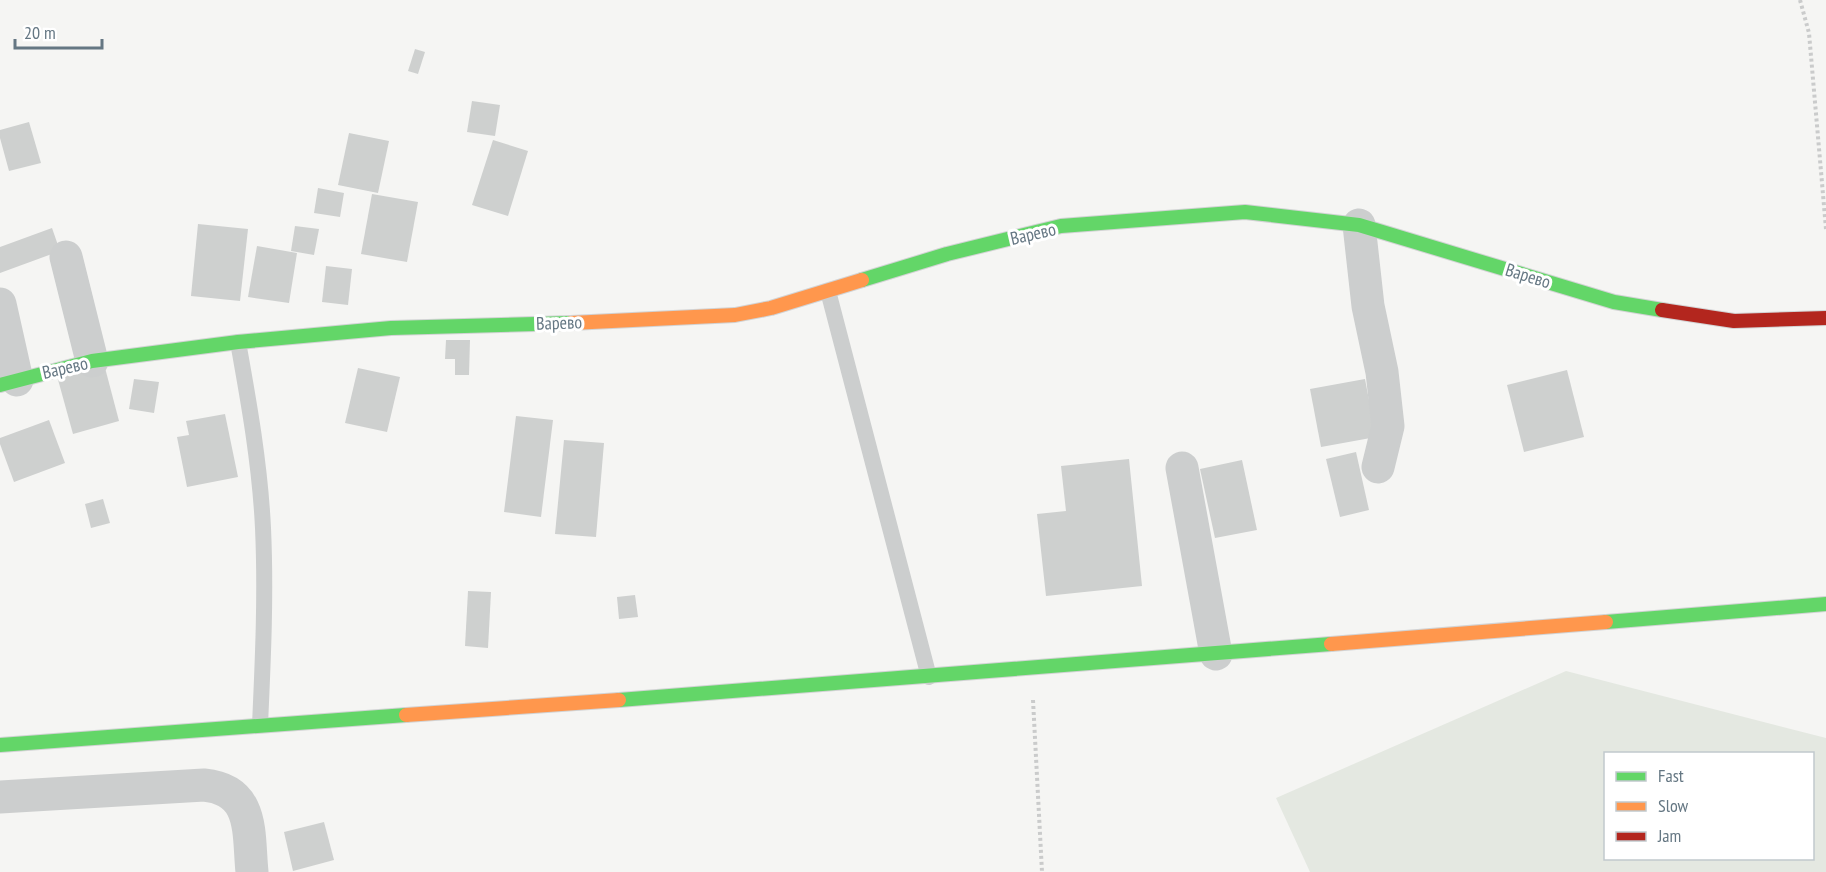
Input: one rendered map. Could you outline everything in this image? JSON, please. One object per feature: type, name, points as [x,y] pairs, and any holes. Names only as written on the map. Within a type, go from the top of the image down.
[{"type":"street","name":"Варево","points":[[9,382],[92,361],[238,342],[391,328],[616,322],[735,315],[771,308],[947,254],[1061,226],[1245,212],[1359,225],[1614,302],[1734,321],[1826,318]]},
{"type":"street","points":[[1359,225],[1368,306],[1382,372],[1388,426],[1378,467]]},
{"type":"street","points":[[66,257],[92,361]]},
{"type":"street","points":[[0,304],[9,382]]},
{"type":"street","points":[[1182,468],[1216,654]]},
{"type":"street","points":[[0,745],[929,677],[1826,604]]},
{"type":"street","points":[[0,797],[204,785],[223,788],[239,801],[245,812],[248,822],[252,872]]},
{"type":"lane","points":[[828,291],[929,677]]},
{"type":"lane","points":[[238,342],[254,435],[263,526],[264,619],[260,725]]},
{"type":"path","points":[[1800,0],[1809,33],[1826,229]]},
{"type":"path","points":[[1032,669],[1042,872]]},
{"type":"shaded area","points":[[1566,671],[1826,738],[1826,872],[1310,872],[1276,798]]},
{"type":"building","points":[[415,49],[425,52],[418,74],[408,71]]},
{"type":"building","points":[[472,101],[500,105],[495,136],[467,132]]},
{"type":"building","points":[[29,122],[41,163],[9,171],[0,130]]},
{"type":"building","points":[[349,133],[389,141],[378,193],[338,185]]},
{"type":"building","points":[[493,140],[528,151],[508,216],[472,205]]},
{"type":"building","points":[[318,188],[344,193],[340,217],[314,213]]},
{"type":"building","points":[[372,194],[418,202],[407,262],[361,254]]},
{"type":"building","points":[[198,224],[248,229],[240,301],[191,296]]},
{"type":"building","points":[[295,226],[319,229],[314,255],[291,251]]},
{"type":"building","points":[[52,228],[60,251],[0,273],[0,247]]},
{"type":"building","points":[[257,246],[297,253],[289,303],[248,297]]},
{"type":"building","points":[[326,266],[352,269],[348,305],[322,302]]},
{"type":"building","points":[[446,340],[470,340],[469,375],[455,375],[455,359],[445,359]]},
{"type":"building","points":[[104,364],[119,421],[73,434],[57,376]]},
{"type":"building","points":[[358,368],[400,377],[387,432],[345,423]]},
{"type":"building","points":[[1567,370],[1584,437],[1524,452],[1507,385]]},
{"type":"building","points":[[134,379],[159,382],[154,413],[129,409]]},
{"type":"building","points":[[1365,379],[1376,437],[1321,447],[1310,389]]},
{"type":"building","points":[[225,414],[238,477],[187,487],[177,437],[189,435],[186,421]]},
{"type":"building","points":[[516,416],[553,420],[541,517],[504,512]]},
{"type":"building","points":[[49,420],[65,463],[14,482],[0,444],[0,438]]},
{"type":"building","points":[[564,440],[604,443],[596,537],[555,534]]},
{"type":"building","points":[[1356,452],[1369,510],[1340,517],[1326,459]]},
{"type":"building","points":[[1129,459],[1142,586],[1046,596],[1037,514],[1066,511],[1061,466]]},
{"type":"building","points":[[1242,460],[1257,530],[1215,538],[1200,469]]},
{"type":"building","points":[[103,499],[110,523],[91,528],[85,504]]},
{"type":"building","points":[[468,591],[491,592],[488,648],[465,646]]},
{"type":"building","points":[[635,595],[638,617],[619,619],[617,597]]},
{"type":"building","points":[[324,822],[334,860],[293,871],[284,832]]},
{"type":"traffic: fast","points":[[862,280],[947,254],[1061,226],[1245,212],[1359,225],[1614,302],[1662,310]]},
{"type":"traffic: fast","points":[[0,385],[92,361],[238,342],[391,328],[571,323]]},
{"type":"traffic: fast","points":[[1606,622],[1826,604]]},
{"type":"traffic: fast","points":[[619,700],[1331,644]]},
{"type":"traffic: fast","points":[[0,745],[406,715]]},
{"type":"traffic: slow","points":[[571,323],[735,315],[771,308],[862,280]]},
{"type":"traffic: slow","points":[[1331,644],[1606,622]]},
{"type":"traffic: slow","points":[[406,715],[619,700]]},
{"type":"traffic: jam","points":[[1662,310],[1734,321],[1826,318]]}]
